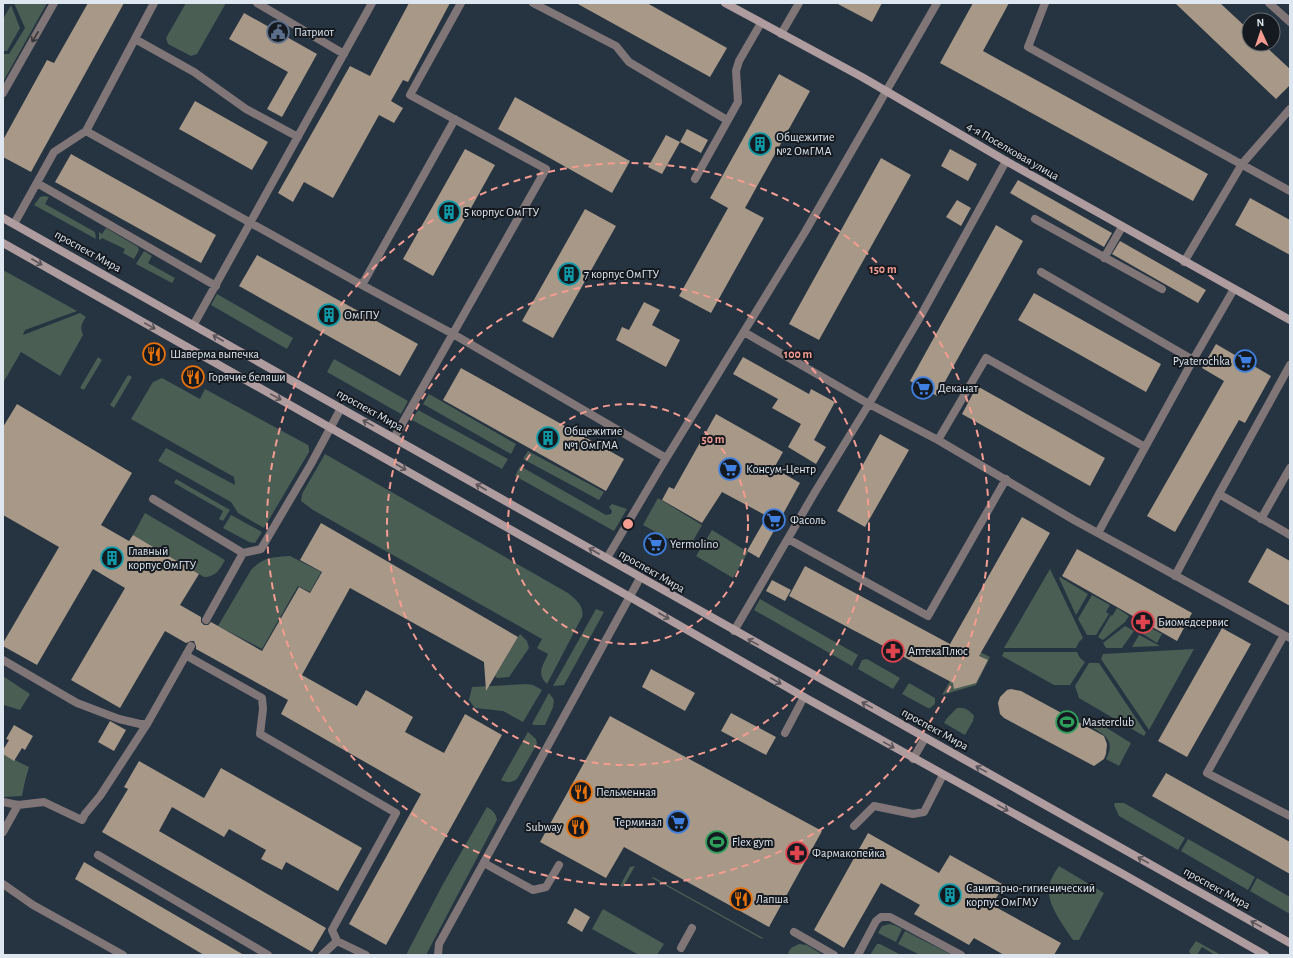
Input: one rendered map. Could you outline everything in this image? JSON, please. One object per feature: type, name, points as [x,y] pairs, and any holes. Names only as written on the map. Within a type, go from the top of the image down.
[{"type":"main road","name":"4-я Поселковая улица","points":[[725,3],[886,91],[1122,227],[1290,320]]},
{"type":"main road","name":"проспект Мира","points":[[3,218],[194,324],[640,578],[1290,943]]},
{"type":"main road","points":[[3,243],[630,597],[913,759],[1265,955]]},
{"type":"street","points":[[3,93],[54,3]]},
{"type":"street","points":[[14,224],[54,152],[86,131],[154,3]]},
{"type":"street","points":[[257,3],[344,54]]},
{"type":"street","points":[[194,324],[372,3]]},
{"type":"street","points":[[394,438],[546,169],[410,95],[461,3]]},
{"type":"street","points":[[533,3],[616,46],[629,62],[727,120]]},
{"type":"street","points":[[781,34],[799,3]]},
{"type":"street","points":[[606,558],[805,232],[937,3]]},
{"type":"street","points":[[1045,3],[1028,47],[1290,191]]},
{"type":"street","points":[[1269,3],[1290,22]]},
{"type":"street","points":[[695,179],[738,102],[736,71],[761,23]]},
{"type":"street","points":[[135,39],[194,72],[246,108],[298,137]]},
{"type":"street","points":[[1184,262],[1242,164],[1290,109]]},
{"type":"street","points":[[362,286],[455,119]]},
{"type":"street","points":[[86,131],[251,222],[362,286],[452,334],[666,458]]},
{"type":"street","points":[[734,631],[815,492],[919,319],[1006,161]]},
{"type":"street","points":[[38,183],[216,286]]},
{"type":"street","points":[[1035,219],[1162,290]]},
{"type":"street","points":[[1104,258],[1122,227]]},
{"type":"street","points":[[1041,272],[1193,360]]},
{"type":"street","points":[[1098,533],[1193,360],[1234,289]]},
{"type":"street","points":[[744,332],[869,404],[938,440],[1098,533],[1287,637],[1207,772],[1290,816]]},
{"type":"street","points":[[938,440],[986,358],[1145,447]]},
{"type":"street","points":[[1175,576],[1290,365]]},
{"type":"street","points":[[153,499],[243,553],[261,549],[341,408]]},
{"type":"street","points":[[1261,519],[1290,468]]},
{"type":"street","points":[[788,539],[928,616],[1006,479]]},
{"type":"street","points":[[1219,494],[1290,535]]},
{"type":"street","points":[[206,620],[243,553]]},
{"type":"street","points":[[438,955],[440,944],[640,578]]},
{"type":"street","points":[[3,802],[18,805],[44,802],[82,820],[100,796],[147,724],[191,646]]},
{"type":"street","points":[[186,656],[262,698],[263,710],[260,734],[396,813],[332,930],[337,941],[366,955]]},
{"type":"street","points":[[3,660],[77,703],[119,719],[140,724],[147,724]]},
{"type":"street","points":[[785,733],[804,697]]},
{"type":"street","points":[[913,759],[925,738]]},
{"type":"street","points":[[854,826],[874,806],[913,814],[924,812],[943,775]]},
{"type":"street","points":[[3,832],[18,805]]},
{"type":"street","points":[[98,855],[268,955]]},
{"type":"street","points":[[484,863],[533,890],[546,887],[559,865]]},
{"type":"street","points":[[3,884],[33,905],[123,955]]},
{"type":"street","points":[[858,955],[876,921],[881,917],[890,917],[961,955]]},
{"type":"street","points":[[681,948],[692,928]]},
{"type":"street","points":[[794,932],[834,955]]},
{"type":"street","points":[[322,955],[337,941]]},
{"type":"green space","points":[[14,3],[47,3],[3,82],[3,54],[9,54],[25,28]]},
{"type":"green space","points":[[186,3],[226,3],[197,54],[191,56],[168,44],[166,38]]},
{"type":"green space","points":[[11,5],[20,28],[7,51],[3,51],[3,19]]},
{"type":"green space","points":[[40,197],[49,197],[45,204],[95,232],[96,239],[34,205]]},
{"type":"green space","points":[[106,228],[138,247],[139,250],[134,259],[123,253],[125,249],[102,238],[100,240],[99,239],[99,232],[102,234]]},
{"type":"green space","points":[[144,251],[152,256],[148,263],[175,278],[172,283],[136,264]]},
{"type":"green space","points":[[3,270],[77,311],[25,330],[23,335],[80,313],[86,317],[82,326],[83,335],[60,376],[21,352],[3,383]]},
{"type":"green space","points":[[217,294],[293,338],[287,349],[211,305]]},
{"type":"green space","points":[[98,357],[102,360],[84,390],[80,388]]},
{"type":"green space","points":[[334,359],[408,401],[401,414],[327,372]]},
{"type":"green space","points":[[128,375],[132,377],[114,408],[110,405]]},
{"type":"green space","points":[[162,378],[200,399],[205,389],[308,445],[309,452],[264,528],[238,513],[231,502],[158,461],[166,448],[235,485],[234,477],[131,419],[153,382]]},
{"type":"green space","points":[[429,394],[516,444],[511,454],[423,404]]},
{"type":"green space","points":[[418,410],[508,459],[502,469],[412,420]]},
{"type":"green space","points":[[528,451],[604,492],[599,500],[523,459]]},
{"type":"green space","points":[[325,454],[568,593],[576,600],[581,606],[583,613],[582,617],[547,684],[541,673],[548,654],[537,648],[542,639],[313,510],[301,501],[302,494]]},
{"type":"green space","points":[[520,466],[606,515],[611,514],[612,511],[609,507],[612,504],[627,509],[614,531],[515,476]]},
{"type":"green space","points":[[176,479],[230,510],[223,521],[219,519],[223,511],[174,483]]},
{"type":"green space","points":[[658,498],[702,525],[688,550],[643,525]]},
{"type":"green space","points":[[145,513],[225,560],[215,574],[204,577],[133,535]]},
{"type":"green space","points":[[231,515],[262,532],[255,543],[249,542],[223,528]]},
{"type":"green space","points":[[712,530],[748,552],[733,578],[696,556]]},
{"type":"green space","points":[[290,556],[321,572],[310,592],[298,586],[262,649],[218,626],[251,570],[255,566],[269,558]]},
{"type":"green space","points":[[1050,569],[1083,638],[1076,648],[1004,648]]},
{"type":"green space","points":[[1060,577],[1088,594],[1076,615],[1059,578]]},
{"type":"green space","points":[[1092,595],[1110,605],[1106,612],[1109,614],[1096,635],[1087,635],[1078,619]]},
{"type":"green space","points":[[760,599],[858,655],[852,666],[754,610]]},
{"type":"green space","points":[[1117,608],[1129,616],[1125,622],[1103,640],[1098,637]]},
{"type":"green space","points":[[596,609],[604,612],[564,685],[553,686]]},
{"type":"green space","points":[[1145,625],[1162,634],[1157,643],[1140,632]]},
{"type":"green space","points":[[1125,626],[1134,631],[1122,648],[1106,648],[1103,643]]},
{"type":"green space","points":[[520,634],[527,641],[529,648],[509,677],[497,678],[495,676]]},
{"type":"green space","points":[[1139,635],[1160,646],[1132,647]]},
{"type":"green space","points":[[970,647],[990,657],[976,685],[942,695]]},
{"type":"green space","points":[[1194,649],[1149,730],[1101,659],[1103,654]]},
{"type":"green space","points":[[1004,652],[1077,652],[1080,658],[1085,662],[1070,685],[1054,685],[1002,656]]},
{"type":"green space","points":[[867,659],[900,678],[893,689],[858,669],[862,660]]},
{"type":"green space","points":[[1089,663],[1099,663],[1146,733],[1144,736],[1079,698],[1075,686]]},
{"type":"green space","points":[[3,676],[30,694],[20,710],[4,705],[3,706]]},
{"type":"green space","points":[[909,683],[935,698],[935,704],[928,708],[902,694]]},
{"type":"green space","points":[[526,684],[533,685],[542,690],[523,722],[503,711],[475,708],[469,700],[472,687]]},
{"type":"green space","points":[[549,693],[554,700],[553,707],[545,725],[532,724]]},
{"type":"green space","points":[[957,708],[967,709],[974,716],[973,721],[965,735],[944,723]]},
{"type":"green space","points":[[1097,722],[1131,743],[1119,766],[1106,759],[1109,753],[1110,744],[1106,737],[1093,728]]},
{"type":"green space","points":[[528,732],[536,739],[537,744],[517,779],[509,782],[501,780]]},
{"type":"green space","points":[[3,754],[29,767],[22,796],[3,797]]},
{"type":"green space","points":[[1115,803],[1124,803],[1185,838],[1178,850],[1119,816],[1114,805]]},
{"type":"green space","points":[[487,807],[494,812],[497,820],[426,955],[406,955],[443,884]]},
{"type":"green space","points":[[1188,839],[1255,877],[1248,890],[1181,851]]},
{"type":"green space","points":[[635,866],[623,887],[620,886],[630,867]]},
{"type":"green space","points":[[1059,866],[1104,893],[1079,940],[1073,940],[1051,904],[1049,888],[1052,878]]},
{"type":"green space","points":[[653,877],[763,938],[762,939],[652,878]]},
{"type":"green space","points":[[1257,878],[1290,897],[1290,914],[1250,891]]},
{"type":"green space","points":[[603,909],[664,944],[657,955],[639,955],[592,929]]},
{"type":"green space","points":[[890,924],[902,929],[896,942],[878,933],[882,926]]},
{"type":"green space","points":[[905,931],[951,955],[920,955],[898,944]]},
{"type":"green space","points":[[1196,941],[1221,955],[1215,955],[1202,947],[1197,955],[1191,955],[1189,951]]},
{"type":"green space","points":[[799,944],[807,945],[823,955],[791,955],[788,953],[791,948]]},
{"type":"green space","points":[[877,944],[880,944],[901,955],[870,955]]},
{"type":"building","points":[[88,3],[124,3],[31,172],[3,157],[3,140],[47,60],[54,63]]},
{"type":"building","points":[[409,3],[450,3],[408,82],[403,80],[391,101],[403,108],[394,123],[379,115],[333,198],[304,182],[293,202],[278,193],[350,66],[370,76]]},
{"type":"building","points":[[576,3],[647,3],[727,48],[710,77]]},
{"type":"building","points":[[836,3],[882,3],[872,22]]},
{"type":"building","points":[[973,3],[1009,3],[983,51],[1208,174],[1193,201],[940,63]]},
{"type":"building","points":[[1175,3],[1220,3],[1241,23],[1241,52],[1272,52],[1290,69],[1290,85],[1276,99]]},
{"type":"building","points":[[244,13],[317,54],[282,117],[267,109],[288,72],[229,39]]},
{"type":"building","name":"Общежитие №2 ОмГМА","points":[[779,74],[810,91],[745,208],[764,218],[711,313],[679,296],[728,208],[710,198]]},
{"type":"building","points":[[515,97],[630,161],[612,193],[498,129]]},
{"type":"building","points":[[195,101],[268,142],[252,170],[179,129]]},
{"type":"building","points":[[687,129],[708,140],[701,153],[680,142]]},
{"type":"building","points":[[666,135],[680,142],[662,174],[648,167]]},
{"type":"building","name":"5 корпус ОмГТУ","points":[[465,149],[495,165],[433,276],[403,259]]},
{"type":"building","points":[[950,149],[977,164],[968,181],[941,166]]},
{"type":"building","points":[[71,154],[216,235],[201,263],[55,182]]},
{"type":"building","points":[[881,158],[911,175],[819,340],[789,324]]},
{"type":"building","points":[[1018,180],[1112,233],[1104,247],[1010,193]]},
{"type":"building","points":[[1250,198],[1290,220],[1290,255],[1235,225]]},
{"type":"building","points":[[957,200],[971,208],[961,226],[946,217]]},
{"type":"building","name":"7 корпус ОмГТУ","points":[[585,209],[616,226],[553,338],[522,321]]},
{"type":"building","points":[[996,225],[1023,241],[937,396],[910,381]]},
{"type":"building","points":[[1120,241],[1206,290],[1198,303],[1112,254]]},
{"type":"building","name":"ОмГПУ","points":[[257,255],[418,344],[400,376],[239,286]]},
{"type":"building","points":[[1034,293],[1161,364],[1146,392],[1018,320]]},
{"type":"building","points":[[644,302],[660,310],[652,325],[680,340],[666,367],[616,340],[622,327],[629,330]]},
{"type":"building","points":[[1216,344],[1271,376],[1245,423],[1239,420],[1175,532],[1147,516],[1224,381],[1202,368]]},
{"type":"building","points":[[743,357],[809,394],[811,389],[835,402],[814,440],[826,447],[816,464],[788,447],[801,424],[772,408],[778,399],[733,374]]},
{"type":"building","name":"Общежитие №1 ОмГМА","points":[[461,368],[624,459],[606,491],[443,400]]},
{"type":"building","points":[[977,386],[1105,458],[1090,486],[962,414]]},
{"type":"building","points":[[17,404],[132,473],[101,525],[129,541],[133,535],[199,574],[180,605],[201,617],[201,622],[204,625],[208,625],[211,622],[262,651],[299,587],[310,593],[322,572],[300,560],[321,523],[518,637],[486,691],[484,662],[350,588],[302,675],[357,706],[366,690],[413,717],[405,732],[444,753],[465,714],[502,735],[386,945],[349,924],[421,794],[281,714],[288,700],[196,649],[194,641],[186,643],[165,631],[120,708],[71,680],[125,588],[93,569],[37,665],[3,646],[3,643],[59,547],[3,515],[3,427]]},
{"type":"building","name":"Консум-Центр","points":[[716,414],[783,452],[774,468],[800,483],[759,558],[747,551],[767,516],[722,492],[702,523],[662,500],[669,487],[674,489]]},
{"type":"building","points":[[880,434],[909,450],[865,527],[837,511]]},
{"type":"building","points":[[1022,517],[1050,533],[979,656],[988,660],[976,683],[954,689],[953,683],[789,596],[805,566],[950,644]]},
{"type":"building","points":[[1267,548],[1290,561],[1290,606],[1248,582]]},
{"type":"building","points":[[1077,549],[1192,613],[1177,641],[1062,576]]},
{"type":"building","points":[[772,580],[791,590],[785,601],[766,591]]},
{"type":"building","points":[[1222,628],[1251,644],[1187,757],[1158,741]]},
{"type":"building","points":[[651,669],[695,693],[685,711],[642,687]]},
{"type":"building","points":[[1011,689],[1021,691],[1104,736],[1107,744],[1104,759],[1094,766],[1004,718],[1000,714],[998,703],[1000,697],[1007,690]]},
{"type":"building","points":[[731,713],[776,737],[766,755],[721,731]]},
{"type":"building","name":"Терминал","points":[[610,716],[822,831],[769,927],[624,847],[606,878],[540,842]]},
{"type":"building","points":[[110,721],[126,730],[114,751],[98,742]]},
{"type":"building","points":[[14,725],[33,736],[25,750],[22,748],[14,761],[3,754],[3,750],[9,740],[6,739]]},
{"type":"building","points":[[139,761],[204,798],[221,768],[362,848],[338,891],[286,862],[282,870],[261,859],[266,850],[229,829],[224,837],[172,807],[159,831],[326,928],[312,952],[102,832],[128,789],[124,787]]},
{"type":"building","points":[[1166,773],[1290,842],[1290,874],[1152,796]]},
{"type":"building","name":"Санитарно-гигиенический корпус ОмГМУ","points":[[868,833],[939,873],[950,855],[1004,885],[992,905],[1061,943],[1054,955],[1004,955],[974,938],[969,945],[914,914],[920,905],[881,883],[844,948],[814,930]]},
{"type":"building","points":[[84,862],[244,955],[204,955],[75,879]]},
{"type":"building","points":[[575,908],[590,917],[582,932],[567,923]]},
{"type":"place","name":"Патриот","points":[[278,32]]},
{"type":"place","name":"Общежитие №2 ОмГМА","points":[[760,144]]},
{"type":"place","name":"5 корпус ОмГТУ","points":[[449,212]]},
{"type":"place","name":"7 корпус ОмГТУ","points":[[569,274]]},
{"type":"place","name":"ОмГПУ","points":[[329,315]]},
{"type":"place","name":"Шаверма выпечка","points":[[154,354]]},
{"type":"place","name":"Pyaterochka","points":[[1245,361]]},
{"type":"place","name":"Горячие беляши","points":[[193,377]]},
{"type":"place","name":"Деканат","points":[[923,388]]},
{"type":"place","name":"Общежитие №1 ОмГМА","points":[[548,438]]},
{"type":"place","name":"Консум-Центр","points":[[730,469]]},
{"type":"place","name":"Фасоль","points":[[774,520]]},
{"type":"place","name":"Yermolino","points":[[655,544]]},
{"type":"place","name":"Главный корпус ОмГТУ","points":[[112,558]]},
{"type":"place","name":"Биомедсервис","points":[[1143,622]]},
{"type":"place","name":"АптекаПлюс","points":[[893,651]]},
{"type":"place","name":"Masterclub","points":[[1067,722]]},
{"type":"place","name":"Пельменная","points":[[581,792]]},
{"type":"place","name":"Терминал","points":[[678,822]]},
{"type":"place","name":"Subway","points":[[578,827]]},
{"type":"place","name":"Flex gym","points":[[717,842]]},
{"type":"place","name":"Фармакопейка","points":[[797,853]]},
{"type":"place","name":"Санитарно-гигиенический корпус ОмГМУ","points":[[950,895]]},
{"type":"place","name":"Лапша","points":[[741,899]]}]
